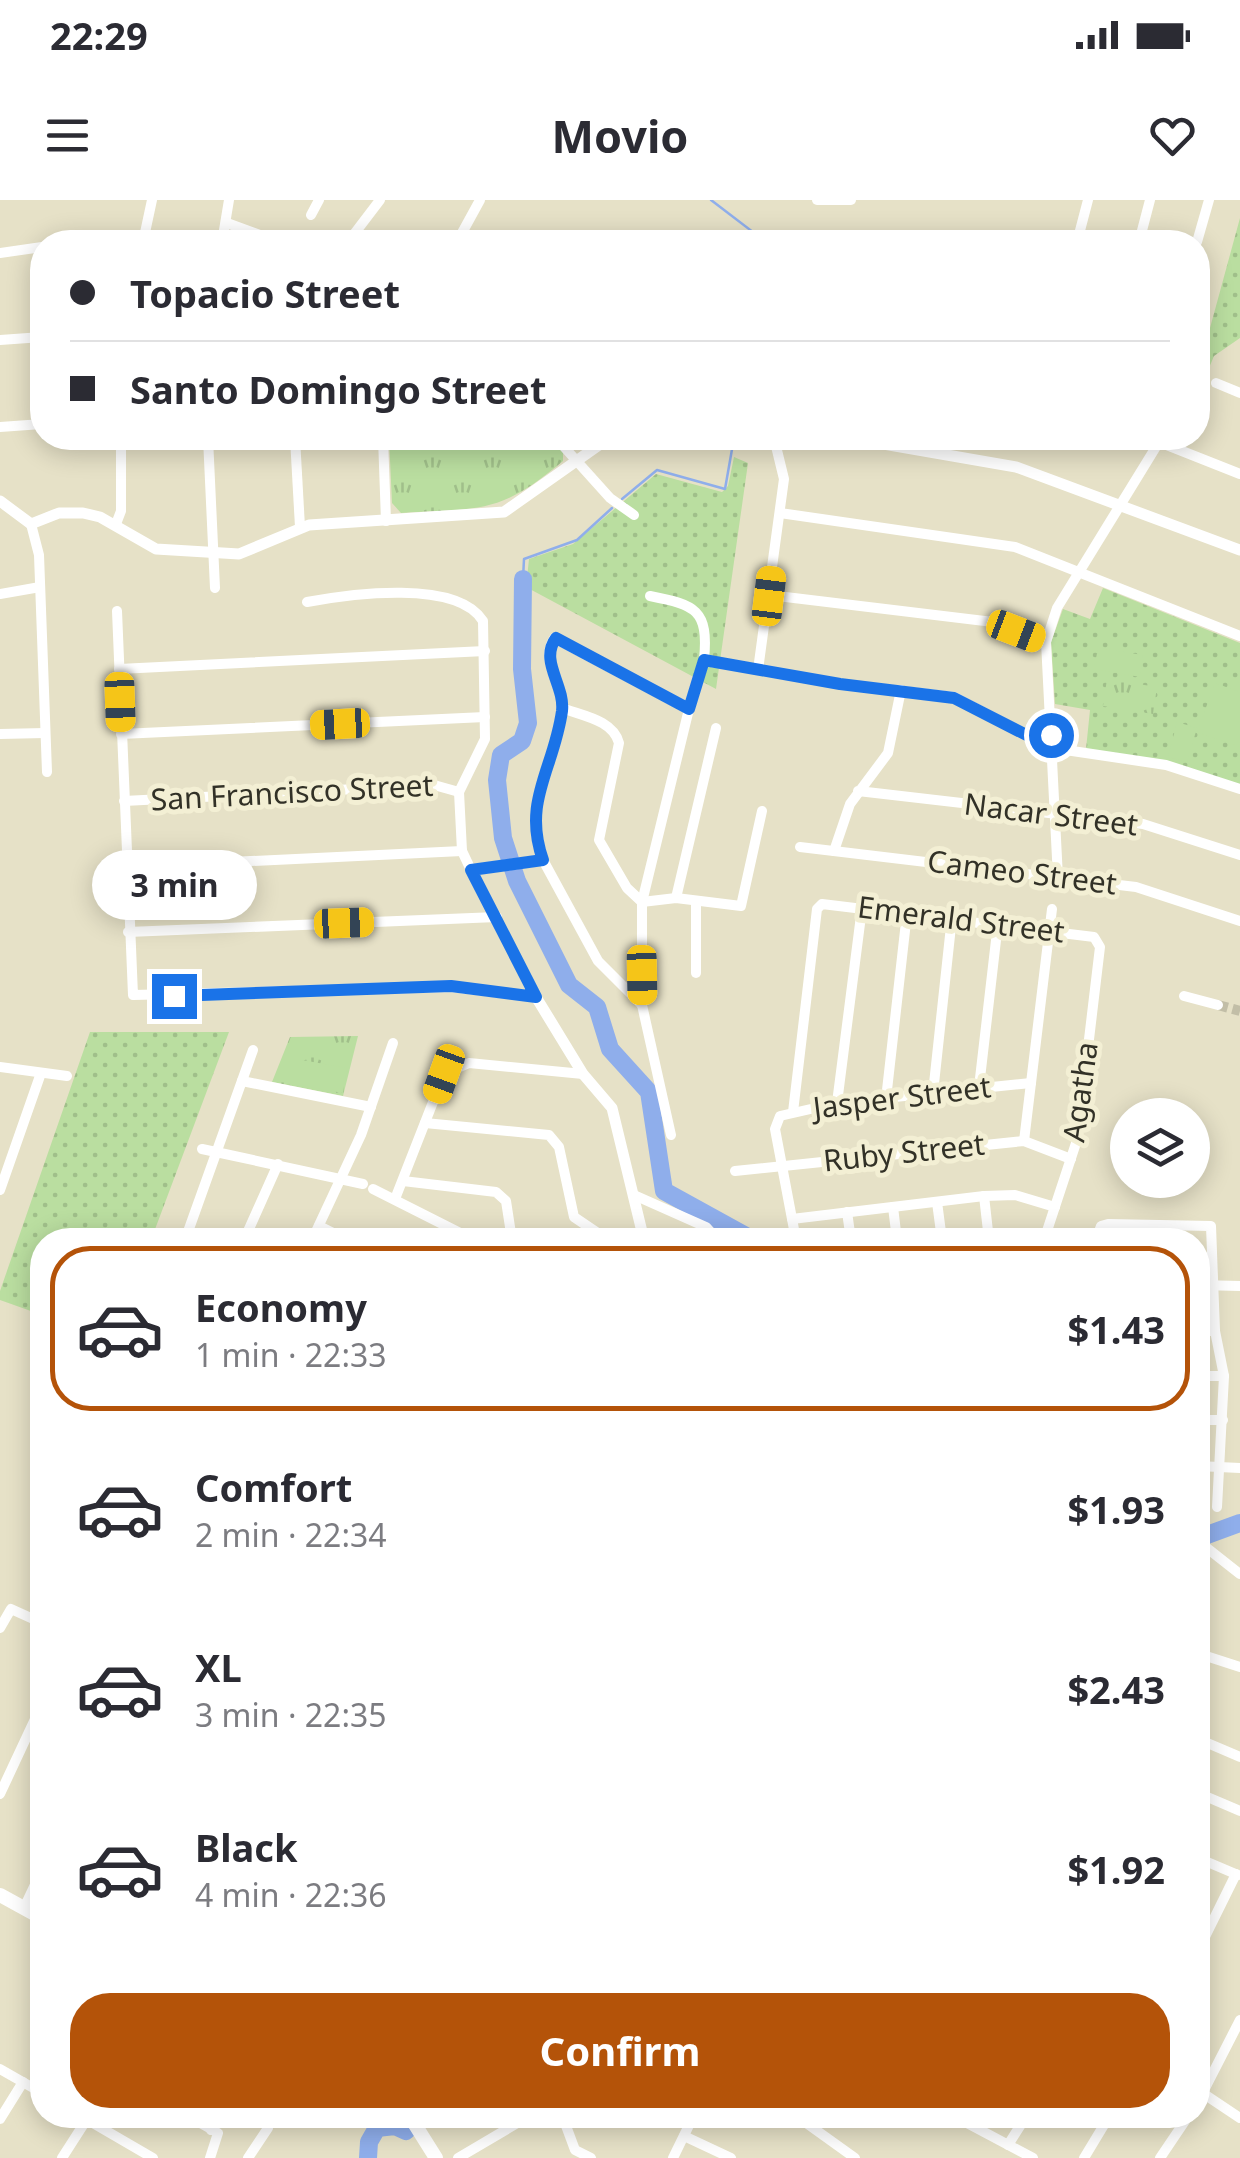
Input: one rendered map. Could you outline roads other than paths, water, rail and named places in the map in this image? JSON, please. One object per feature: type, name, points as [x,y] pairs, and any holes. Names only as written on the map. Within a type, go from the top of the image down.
[{"type":"main road","points":[[0,1895],[30,1911]]},
{"type":"main road","points":[[417,2128],[436,2158]]},
{"type":"street","points":[[146,230],[152,200]]},
{"type":"street","points":[[225,230],[229,200]]},
{"type":"street","points":[[311,215],[314,200]]},
{"type":"street","points":[[357,230],[380,200]]},
{"type":"street","points":[[464,230],[480,200]]},
{"type":"street","points":[[817,200],[850,200]]},
{"type":"street","points":[[1080,230],[1088,200]]},
{"type":"street","points":[[1142,230],[1150,200]]},
{"type":"street","points":[[1200,230],[1209,200]]},
{"type":"street","points":[[227,223],[247,230]]},
{"type":"street","points":[[0,253],[30,249]]},
{"type":"street","points":[[0,340],[30,337]]},
{"type":"street","points":[[1216,384],[1240,393]]},
{"type":"street","points":[[0,428],[30,425]]},
{"type":"street","points":[[116,524],[120,450]]},
{"type":"street","points":[[209,450],[215,588]]},
{"type":"street","points":[[296,450],[300,527]]},
{"type":"street","points":[[383,450],[386,521]]},
{"type":"street","points":[[569,450],[610,498],[634,514]]},
{"type":"street","points":[[31,524],[71,513],[100,517],[156,549],[213,555],[259,549],[300,527],[504,512],[595,450]]},
{"type":"street","points":[[758,670],[784,479],[777,450]]},
{"type":"street","points":[[932,450],[1016,466],[1240,550]]},
{"type":"street","points":[[1058,878],[1046,642],[1057,608],[1121,504],[1149,450]]},
{"type":"street","points":[[1179,450],[1240,474]]},
{"type":"street","points":[[0,501],[31,524],[40,588],[47,772]]},
{"type":"street","points":[[780,513],[1015,547],[1240,636]]},
{"type":"street","points":[[0,594],[40,588]]},
{"type":"street","points":[[308,602],[393,592],[452,600],[476,609],[483,621],[484,748],[460,792],[462,851],[536,997],[582,1074],[612,1108],[641,1228]]},
{"type":"street","points":[[650,596],[690,604],[699,612],[709,661],[689,709],[642,902],[642,1006],[671,1136]]},
{"type":"street","points":[[769,596],[993,622],[1046,642]]},
{"type":"street","points":[[117,611],[128,932],[132,992],[138,998],[451,986],[536,997]]},
{"type":"street","points":[[642,1006],[598,962],[543,860],[533,816],[562,708],[561,689],[549,660],[556,638],[689,709]]},
{"type":"street","points":[[119,669],[486,650]]},
{"type":"street","points":[[709,661],[954,698],[1052,748],[1166,765],[1240,790]]},
{"type":"street","points":[[834,850],[858,791],[888,753],[901,690]]},
{"type":"street","points":[[562,708],[608,726],[617,734],[620,743],[599,840],[626,888],[642,902],[676,898],[740,906],[762,810]]},
{"type":"street","points":[[121,734],[486,717]]},
{"type":"street","points":[[676,898],[716,728]]},
{"type":"street","points":[[0,734],[45,733]]},
{"type":"street","name":"San Francisco Street","points":[[124,801],[434,785],[460,792]]},
{"type":"street","name":"Nacar Street","points":[[858,791],[1143,824],[1240,856]]},
{"type":"street","name":"Cameo Street","points":[[800,847],[1136,886],[1240,921]]},
{"type":"street","points":[[126,867],[462,851]]},
{"type":"street","points":[[471,870],[543,860]]},
{"type":"street","points":[[696,901],[696,973]]},
{"type":"street","name":"Emerald Street","points":[[793,1112],[800,1026],[817,909],[822,904],[1050,929],[1099,941]]},
{"type":"street","points":[[837,1103],[862,908]]},
{"type":"street","points":[[1024,1142],[1052,909]]},
{"type":"street","points":[[886,1099],[907,913]]},
{"type":"street","points":[[128,932],[496,917]]},
{"type":"street","points":[[933,1093],[952,917]]},
{"type":"street","points":[[979,1087],[998,923]]},
{"type":"street","name":"Agatha","points":[[1048,1228],[1077,1140],[1099,941]]},
{"type":"street","points":[[1184,996],[1218,1005]]},
{"type":"street","points":[[323,1228],[319,1226],[372,1107],[394,1044]]},
{"type":"street","points":[[189,1228],[253,1050]]},
{"type":"street","points":[[396,1199],[444,1074],[454,1066],[470,1062],[582,1074]]},
{"type":"street","points":[[0,1067],[67,1076]]},
{"type":"street","points":[[0,1190],[41,1072]]},
{"type":"street","points":[[242,1081],[372,1107]]},
{"type":"street","name":"Jasper Street","points":[[794,1228],[775,1129],[780,1116],[837,1103],[1031,1084]]},
{"type":"street","points":[[426,1123],[549,1135],[559,1148],[574,1216],[586,1228]]},
{"type":"street","name":"Ruby Street","points":[[735,1171],[1024,1142],[1071,1159]]},
{"type":"street","points":[[0,1149],[12,1155]]},
{"type":"street","points":[[202,1149],[343,1176],[451,1228]]},
{"type":"street","points":[[249,1228],[278,1164]]},
{"type":"street","points":[[403,1180],[496,1192],[506,1202],[510,1228]]},
{"type":"street","points":[[792,1219],[984,1196],[1015,1195],[1055,1206]]},
{"type":"street","points":[[634,1196],[708,1228]]},
{"type":"street","points":[[984,1196],[988,1228]]},
{"type":"street","points":[[937,1202],[940,1228]]},
{"type":"street","points":[[893,1207],[896,1228]]},
{"type":"street","points":[[847,1212],[849,1228]]},
{"type":"street","points":[[1100,1228],[1108,1224],[1206,1223],[1209,1228]]},
{"type":"street","points":[[1210,1229],[1215,1331],[1224,1376],[1217,1508]]},
{"type":"street","points":[[1210,1286],[1240,1286]]},
{"type":"street","points":[[1210,1331],[1215,1331]]},
{"type":"street","points":[[1210,1376],[1224,1376]]},
{"type":"street","points":[[1210,1420],[1223,1420]]},
{"type":"street","points":[[1210,1467],[1240,1468]]},
{"type":"street","points":[[1210,1551],[1240,1574]]},
{"type":"street","points":[[0,1628],[9,1610],[30,1618]]},
{"type":"street","points":[[1210,1657],[1240,1667]]},
{"type":"street","points":[[0,1794],[30,1730]]},
{"type":"street","points":[[1210,1743],[1240,1757]]},
{"type":"street","points":[[1210,1798],[1240,1811]]},
{"type":"street","points":[[1210,1863],[1238,1874],[1210,1927]]},
{"type":"street","points":[[24,1908],[30,1895]]},
{"type":"street","points":[[1210,2076],[1240,2020]]},
{"type":"street","points":[[0,2070],[30,2086]]},
{"type":"street","points":[[0,2119],[23,2082]]},
{"type":"street","points":[[1210,2101],[1240,2118]]},
{"type":"street","points":[[62,2158],[77,2128]]},
{"type":"street","points":[[101,2128],[149,2157]]},
{"type":"street","points":[[208,2128],[218,2133],[218,2143],[210,2158]]},
{"type":"street","points":[[248,2158],[268,2128]]},
{"type":"street","points":[[458,2158],[508,2128]]},
{"type":"street","points":[[566,2128],[574,2154],[592,2158]]},
{"type":"street","points":[[673,2158],[688,2128]]},
{"type":"street","points":[[813,2128],[854,2158]]},
{"type":"street","points":[[976,2128],[1033,2158]]},
{"type":"street","points":[[1008,2145],[1019,2128]]},
{"type":"street","points":[[1084,2158],[1102,2128]]},
{"type":"street","points":[[1160,2158],[1180,2128]]},
{"type":"street","points":[[684,2136],[731,2158]]},
{"type":"waterway","points":[[711,200],[750,230]]},
{"type":"waterway","points":[[622,499],[657,470],[725,489],[732,450]]},
{"type":"waterway","points":[[523,579],[524,559],[577,540],[612,508]]},
{"type":"waterway","points":[[523,579],[522,669],[528,723],[522,741],[501,755],[497,780],[503,838],[517,881],[569,985],[597,1007],[610,1049],[649,1092],[664,1191],[731,1228]]},
{"type":"waterway","points":[[1210,1534],[1240,1523]]},
{"type":"waterway","points":[[368,2158],[369,2142],[377,2128]]},
{"type":"waterway","points":[[399,2128],[406,2131],[409,2128]]},
{"type":"tunnel","points":[[1218,1005],[1240,1011]]}]
